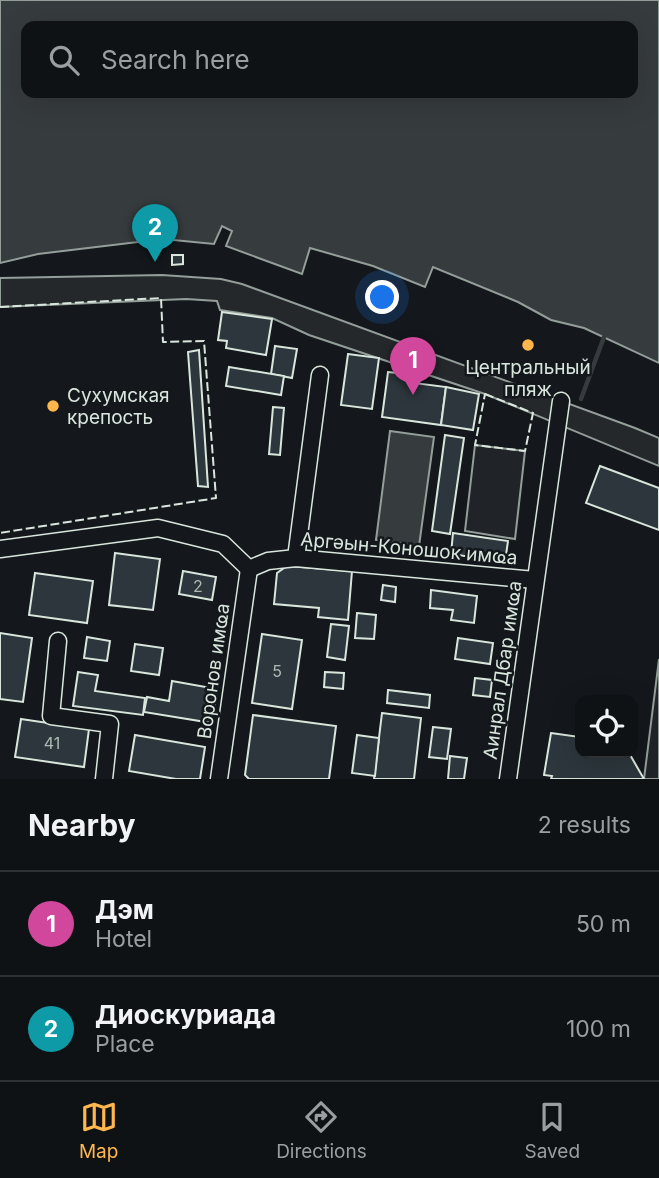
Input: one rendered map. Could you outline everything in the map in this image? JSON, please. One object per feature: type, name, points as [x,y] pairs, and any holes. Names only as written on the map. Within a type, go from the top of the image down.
[{"type":"street","points":[[296,558],[320,375]]},
{"type":"street","name":"Аинрал Дбар имҩа","points":[[508,779],[561,401]]},
{"type":"street","points":[[0,549],[158,528],[223,544],[248,569]]},
{"type":"street","name":"Аргәын-Коношок имҩа","points":[[248,569],[268,561],[296,558],[535,580]]},
{"type":"street","name":"Воронов имҩа","points":[[219,779],[248,569]]},
{"type":"street","points":[[58,641],[51,716],[110,724],[104,779]]},
{"type":"shaded area","points":[[0,0],[659,0],[659,363],[584,328],[551,320],[518,302],[433,267],[425,287],[373,266],[310,248],[302,274],[226,246],[232,231],[222,226],[214,244],[163,239],[38,254],[0,263]]},
{"type":"shaded area","points":[[162,275],[221,279],[242,284],[635,428],[659,438],[659,466],[485,394],[309,335],[272,318],[220,310],[217,301],[186,299],[0,307],[0,278]]},
{"type":"shaded area","points":[[390,431],[434,437],[419,546],[376,540]]},
{"type":"shaded area","points":[[475,445],[525,451],[515,539],[465,531]]},
{"type":"shaded area","points":[[659,659],[659,779],[644,779]]},
{"type":"building","points":[[172,255],[183,255],[183,264],[172,265]]},
{"type":"building","points":[[222,312],[272,319],[266,355],[226,348],[227,341],[218,340]]},
{"type":"building","points":[[275,346],[297,349],[292,378],[271,374]]},
{"type":"building","points":[[199,350],[208,487],[198,486],[188,352]]},
{"type":"building","points":[[348,354],[379,358],[372,409],[341,405]]},
{"type":"building","points":[[229,367],[284,376],[281,395],[226,386]]},
{"type":"building","points":[[388,372],[415,375],[414,383],[446,387],[441,425],[382,417]]},
{"type":"building","points":[[446,387],[479,394],[473,430],[441,425]]},
{"type":"building","points":[[273,407],[284,408],[280,455],[269,454]]},
{"type":"building","points":[[445,435],[464,438],[450,534],[432,531]]},
{"type":"building","points":[[600,466],[659,488],[659,530],[586,503]]},
{"type":"building","points":[[453,533],[508,541],[505,562],[451,554]]},
{"type":"building","points":[[115,553],[160,559],[153,610],[109,605]]},
{"type":"building","points":[[287,566],[352,571],[348,620],[318,617],[319,608],[274,604],[277,573]]},
{"type":"building","points":[[183,571],[216,577],[212,600],[179,594]]},
{"type":"building","points":[[35,573],[93,581],[87,623],[29,615]]},
{"type":"building","points":[[383,585],[396,587],[395,602],[381,600]]},
{"type":"building","points":[[431,590],[477,596],[474,623],[451,620],[453,610],[430,608]]},
{"type":"building","points":[[357,613],[376,615],[374,639],[355,638]]},
{"type":"building","points":[[331,624],[349,626],[345,660],[327,657]]},
{"type":"building","points":[[0,633],[32,638],[23,702],[0,699]]},
{"type":"building","points":[[262,634],[302,640],[292,709],[252,703]]},
{"type":"building","points":[[87,637],[110,641],[107,661],[84,658]]},
{"type":"building","points":[[458,638],[493,643],[490,664],[455,659]]},
{"type":"building","points":[[135,644],[163,648],[159,675],[131,671]]},
{"type":"building","points":[[78,672],[98,675],[95,691],[145,698],[143,715],[73,706]]},
{"type":"building","points":[[325,672],[344,673],[343,689],[324,687]]},
{"type":"building","points":[[475,678],[492,680],[490,697],[473,695]]},
{"type":"building","points":[[172,681],[217,689],[212,723],[144,712],[147,697],[169,701]]},
{"type":"building","points":[[388,690],[430,695],[429,708],[387,703]]},
{"type":"building","points":[[382,713],[421,718],[414,779],[374,779]]},
{"type":"building","points":[[253,715],[336,726],[329,779],[249,779],[245,775]]},
{"type":"building","points":[[21,719],[89,729],[84,767],[15,757]]},
{"type":"building","points":[[433,727],[451,729],[447,759],[429,757]]},
{"type":"building","points":[[551,733],[575,736],[575,758],[632,758],[644,779],[551,779],[552,776],[544,775]]},
{"type":"building","points":[[135,735],[205,747],[200,779],[176,779],[129,771]]},
{"type":"building","points":[[357,735],[379,738],[375,776],[352,773]]},
{"type":"building","points":[[450,756],[467,758],[464,779],[448,779]]},
{"type":"waterway","points":[[581,399],[604,337]]},
{"type":"fence","points":[[0,307],[161,298],[163,342],[204,341],[216,498],[0,533]]},
{"type":"fence","points":[[485,394],[533,413],[525,451],[475,445],[485,394]]},
{"type":"place","name":"Диоскуриада","points":[[155,262]]},
{"type":"place","name":"Центральный пляж","points":[[528,345]]},
{"type":"place","name":"Дэм","points":[[413,395]]},
{"type":"place","name":"Сухумская крепость","points":[[53,406]]}]
